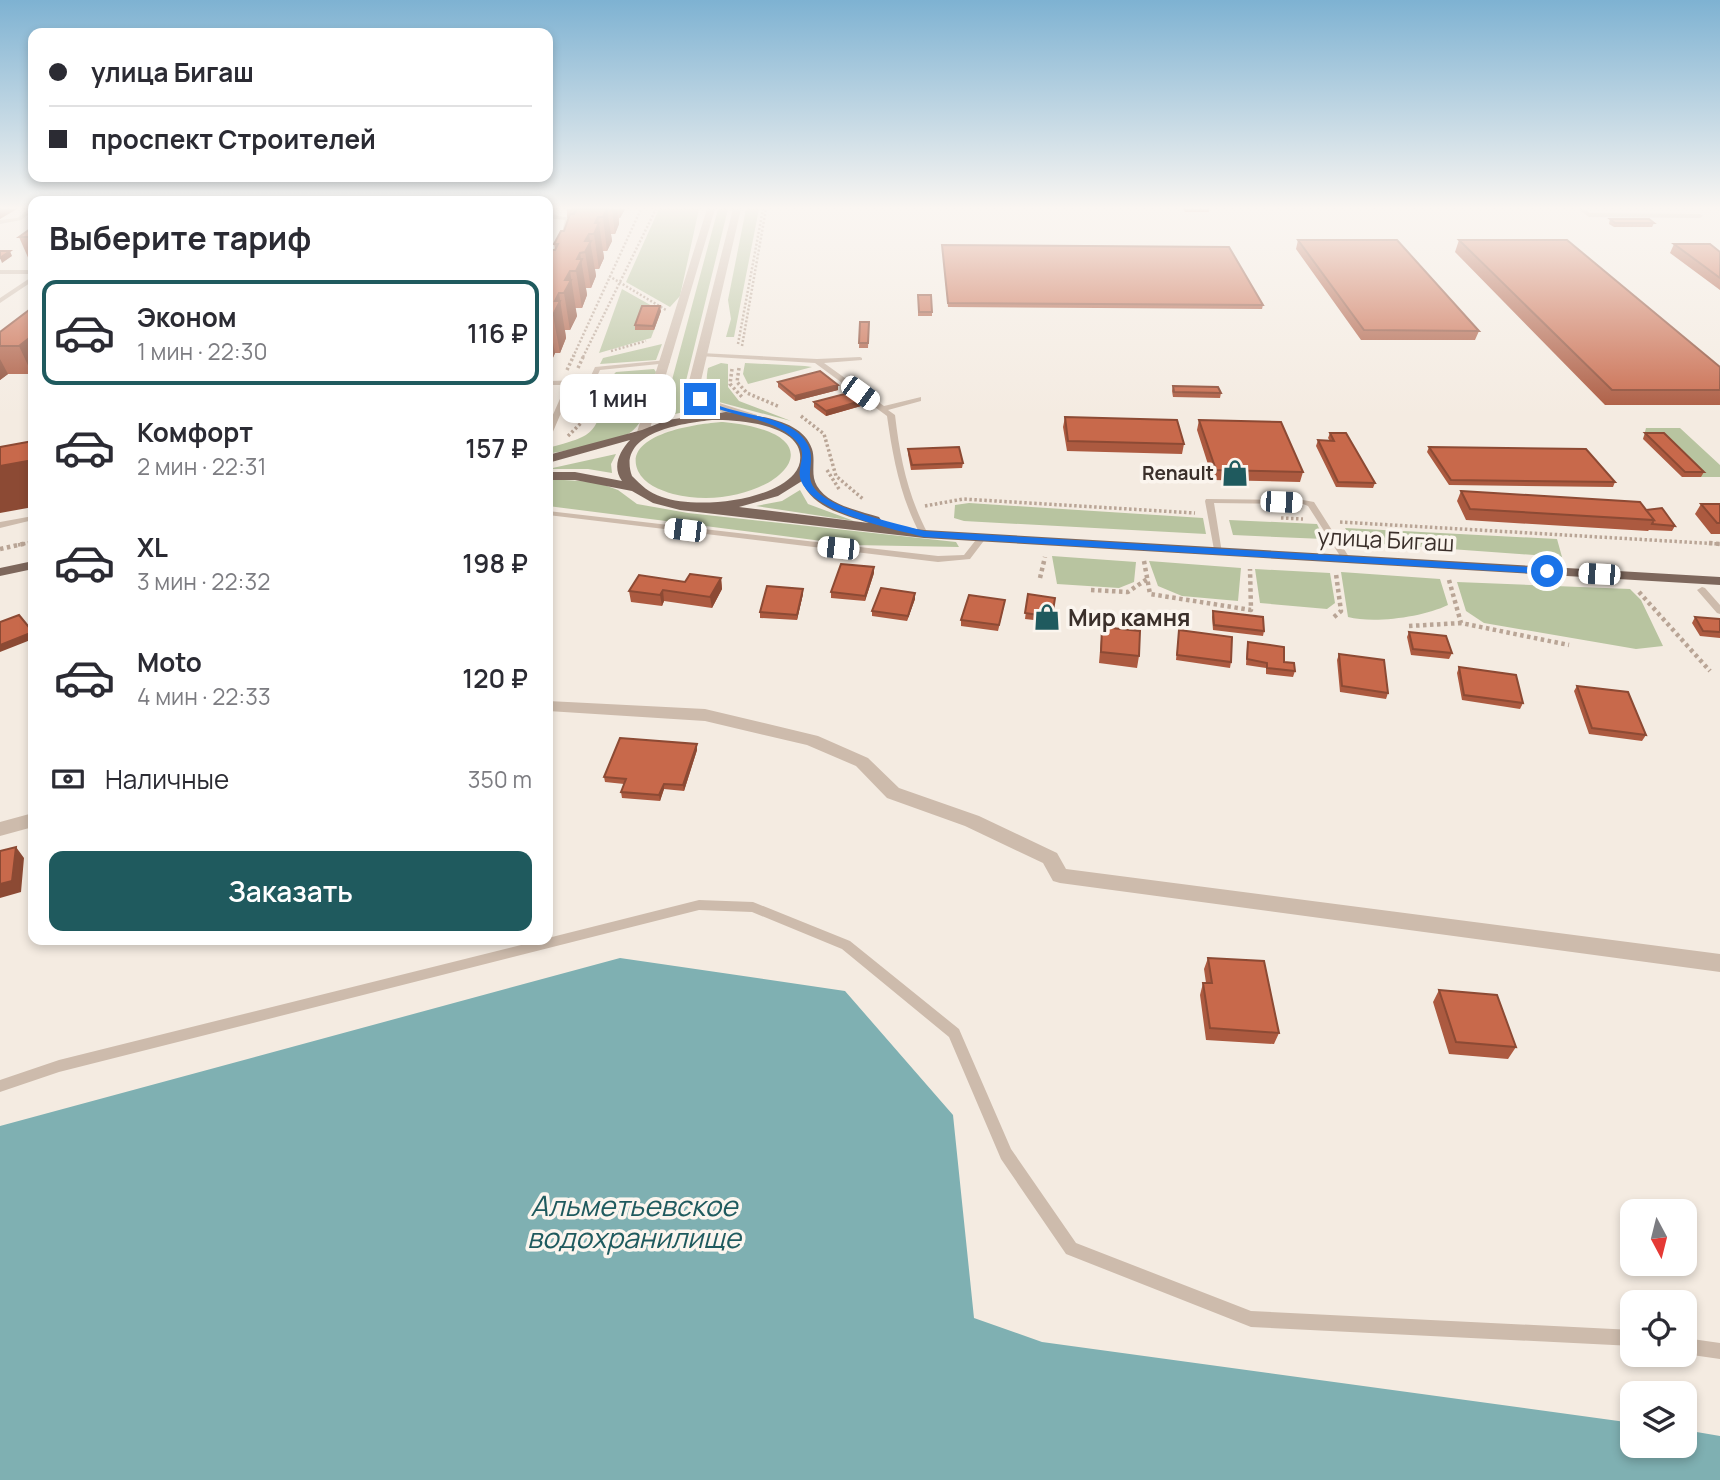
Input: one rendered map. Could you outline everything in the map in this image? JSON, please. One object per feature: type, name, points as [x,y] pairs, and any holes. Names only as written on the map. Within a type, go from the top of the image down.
[{"type":"main road","points":[[553,458],[695,418],[753,418],[792,433],[803,443],[808,457],[804,471],[792,483],[771,495],[741,504],[707,507],[678,505],[653,498],[635,488],[575,476],[553,476]]},
{"type":"main road","points":[[635,488],[625,476],[622,464],[628,446],[643,432]]},
{"type":"main road","name":"улица Бигаш","points":[[808,457],[804,475],[808,488],[822,500],[881,523],[924,534]]},
{"type":"main road","name":"улица Бигаш","points":[[707,507],[924,534],[1720,581]]},
{"type":"main road","points":[[0,572],[28,566]]},
{"type":"street","points":[[643,432],[691,278]]},
{"type":"street","points":[[720,278],[694,385],[700,399],[713,406],[753,418]]},
{"type":"street","points":[[553,706],[705,715],[812,740],[862,762],[894,793],[972,821],[1050,858],[1060,876],[1720,963]]},
{"type":"street","points":[[0,829],[28,821]]},
{"type":"lane","points":[[0,301],[28,281]]},
{"type":"lane","points":[[821,360],[826,349]]},
{"type":"lane","points":[[701,355],[860,359]]},
{"type":"lane","points":[[821,360],[891,415],[899,479],[909,508],[924,534]]},
{"type":"lane","points":[[553,382],[567,380],[592,382],[597,368],[667,362]]},
{"type":"lane","points":[[553,420],[567,380]]},
{"type":"lane","points":[[882,408],[918,399]]},
{"type":"lane","points":[[1218,552],[1209,501],[1303,502],[1311,504],[1341,559]]},
{"type":"lane","points":[[553,514],[938,559],[967,556],[982,538]]},
{"type":"lane","points":[[0,525],[28,520]]},
{"type":"lane","points":[[1702,590],[1720,611]]},
{"type":"lane","points":[[553,942],[699,905],[753,907],[846,945],[954,1033],[1006,1154],[1071,1249],[1251,1319],[1620,1337]]},
{"type":"lane","points":[[0,1087],[59,1066],[540,945]]},
{"type":"lane","points":[[1697,1348],[1720,1351]]},
{"type":"path","points":[[567,380],[608,278]]},
{"type":"path","points":[[612,278],[667,311],[665,321]]},
{"type":"path","points":[[567,380],[622,278]]},
{"type":"path","points":[[752,278],[738,357],[737,382],[747,393],[789,410]]},
{"type":"path","points":[[561,440],[582,428],[592,411],[598,387],[567,380]]},
{"type":"path","points":[[797,413],[825,433],[831,445],[836,476],[864,499]]},
{"type":"path","points":[[1040,578],[1048,542]]},
{"type":"path","points":[[0,549],[28,543]]},
{"type":"path","points":[[1142,548],[1150,594],[1251,610],[1249,554]]},
{"type":"path","points":[[1334,617],[1341,611],[1341,559]]},
{"type":"path","points":[[1444,565],[1461,623]]},
{"type":"path","points":[[1625,575],[1710,671]]},
{"type":"path","points":[[1091,590],[1128,592],[1147,579]]},
{"type":"path","points":[[1409,626],[1461,623],[1569,645]]},
{"type":"green space","points":[[628,278],[684,278],[680,296],[670,307],[626,282]]},
{"type":"green space","points":[[699,278],[711,278],[685,385],[687,396],[697,409],[662,417]]},
{"type":"green space","points":[[732,278],[746,278],[734,337],[726,337],[731,319],[728,300]]},
{"type":"green space","points":[[622,289],[661,311],[643,311],[636,329],[654,330],[651,338],[599,353]]},
{"type":"green space","points":[[662,344],[656,360],[600,364],[603,358]]},
{"type":"green space","points":[[721,363],[728,364],[728,387],[739,401],[791,421],[719,402],[709,391],[707,379],[708,368]]},
{"type":"green space","points":[[745,363],[812,367],[748,384],[743,374]]},
{"type":"green space","points":[[654,369],[656,372],[642,420],[623,436],[553,453],[553,447],[575,440],[591,431],[603,404],[607,389],[604,385],[616,372]]},
{"type":"green space","points":[[723,422],[764,430],[785,442],[791,457],[783,472],[764,485],[738,494],[707,498],[673,494],[653,486],[641,476],[636,458],[641,447],[652,439],[682,428]]},
{"type":"green space","points":[[1646,428],[1680,428],[1720,465],[1720,477],[1701,477],[1661,439],[1643,439]]},
{"type":"green space","points":[[616,454],[611,464],[612,473],[553,468]]},
{"type":"green space","points":[[553,479],[596,482],[618,490],[637,504],[688,513],[956,542],[959,547],[853,545],[553,507]]},
{"type":"green space","points":[[800,490],[808,504],[854,521],[756,506],[782,501]]},
{"type":"green space","points":[[969,503],[1203,518],[1206,534],[964,521],[954,518],[955,505]]},
{"type":"green space","points":[[1229,520],[1317,524],[1324,539],[1233,535]]},
{"type":"green space","points":[[1345,528],[1557,539],[1562,557],[1354,542]]},
{"type":"green space","points":[[1052,556],[1136,562],[1134,582],[1119,588],[1057,584]]},
{"type":"green space","points":[[1149,561],[1241,568],[1238,601],[1182,596],[1158,586]]},
{"type":"green space","points":[[1255,569],[1330,573],[1335,603],[1327,609],[1260,603]]},
{"type":"green space","points":[[1341,572],[1440,579],[1448,605],[1398,618],[1371,620],[1348,617]]},
{"type":"green space","points":[[1457,582],[1630,589],[1641,600],[1663,646],[1636,649],[1484,623],[1466,611]]},
{"type":"water","name":"Альметьевское водохранилище","points":[[620,958],[845,991],[953,1115],[974,1318],[1042,1342],[1620,1421],[1620,1458],[1697,1458],[1697,1432],[1720,1436],[1720,1480],[0,1480],[0,1126]]},
{"type":"building","points":[[553,278],[571,280],[564,293],[559,293],[555,301],[560,301],[553,315]]},
{"type":"building","points":[[945,278],[1247,278],[1263,305],[948,303]]},
{"type":"building","points":[[1326,278],[1431,278],[1479,331],[1364,330]]},
{"type":"building","points":[[1498,278],[1613,278],[1720,367],[1720,390],[1612,390]]},
{"type":"building","points":[[918,295],[931,295],[932,312],[919,312]]},
{"type":"building","points":[[642,306],[660,306],[653,326],[635,325]]},
{"type":"building","points":[[28,311],[28,339],[19,346],[0,346],[0,332]]},
{"type":"building","points":[[860,322],[869,322],[868,343],[859,343]]},
{"type":"building","points":[[820,371],[838,385],[795,396],[778,382]]},
{"type":"building","points":[[1173,386],[1218,387],[1221,393],[1174,392]]},
{"type":"building","points":[[856,391],[868,399],[826,411],[814,402]]},
{"type":"building","points":[[1065,417],[1177,420],[1184,444],[1068,441]]},
{"type":"building","points":[[1199,420],[1281,422],[1303,472],[1216,470]]},
{"type":"building","points":[[1330,433],[1346,433],[1375,483],[1338,482],[1318,440],[1334,441]]},
{"type":"building","points":[[1645,433],[1664,433],[1704,472],[1685,472]]},
{"type":"building","points":[[28,442],[28,461],[0,466],[0,447]]},
{"type":"building","points":[[959,447],[963,463],[912,465],[908,449]]},
{"type":"building","points":[[1429,447],[1586,449],[1615,482],[1451,480]]},
{"type":"building","points":[[1461,491],[1640,502],[1654,520],[1470,509]]},
{"type":"building","points":[[1701,504],[1720,504],[1720,523],[1717,523]]},
{"type":"building","points":[[1662,508],[1675,526],[1652,524],[1654,520],[1646,510]]},
{"type":"building","points":[[841,564],[874,567],[865,596],[831,592]]},
{"type":"building","points":[[690,574],[721,578],[710,597],[663,590],[660,595],[629,591],[639,575],[685,582]]},
{"type":"building","points":[[767,586],[803,589],[797,615],[760,612]]},
{"type":"building","points":[[881,588],[915,593],[908,616],[872,611]]},
{"type":"building","points":[[1028,594],[1055,598],[1052,617],[1025,613]]},
{"type":"building","points":[[969,595],[1005,600],[999,625],[961,620]]},
{"type":"building","points":[[1213,611],[1263,617],[1264,631],[1214,625]]},
{"type":"building","points":[[19,615],[28,626],[28,634],[0,645],[0,622]]},
{"type":"building","points":[[1695,617],[1720,619],[1720,632],[1703,631]]},
{"type":"building","points":[[1102,627],[1140,631],[1139,656],[1101,652]]},
{"type":"building","points":[[1179,630],[1232,637],[1231,662],[1177,655]]},
{"type":"building","points":[[1409,632],[1446,636],[1452,653],[1413,649]]},
{"type":"building","points":[[1248,642],[1284,647],[1284,662],[1294,663],[1295,671],[1267,668],[1267,663],[1247,659]]},
{"type":"building","points":[[1339,654],[1384,660],[1388,693],[1342,686]]},
{"type":"building","points":[[1459,667],[1516,675],[1523,703],[1464,695]]},
{"type":"building","points":[[1577,686],[1628,692],[1646,735],[1592,728]]},
{"type":"building","points":[[620,738],[697,744],[683,785],[664,784],[659,795],[621,792],[626,779],[604,777]]},
{"type":"building","points":[[16,847],[12,881],[0,884],[0,851]]},
{"type":"building","points":[[1208,958],[1264,961],[1279,1033],[1210,1028],[1203,983],[1212,983]]},
{"type":"building","points":[[1439,990],[1497,995],[1516,1047],[1456,1042]]},
{"type":"place","name":"Renault","points":[[1235,473]]},
{"type":"place","name":"Мир камня","points":[[1047,617]]},
{"type":"route","points":[[700,399],[713,406],[775,424],[792,433],[803,443],[808,457],[804,475],[808,488],[822,500],[881,523],[924,534],[1547,571]]}]
